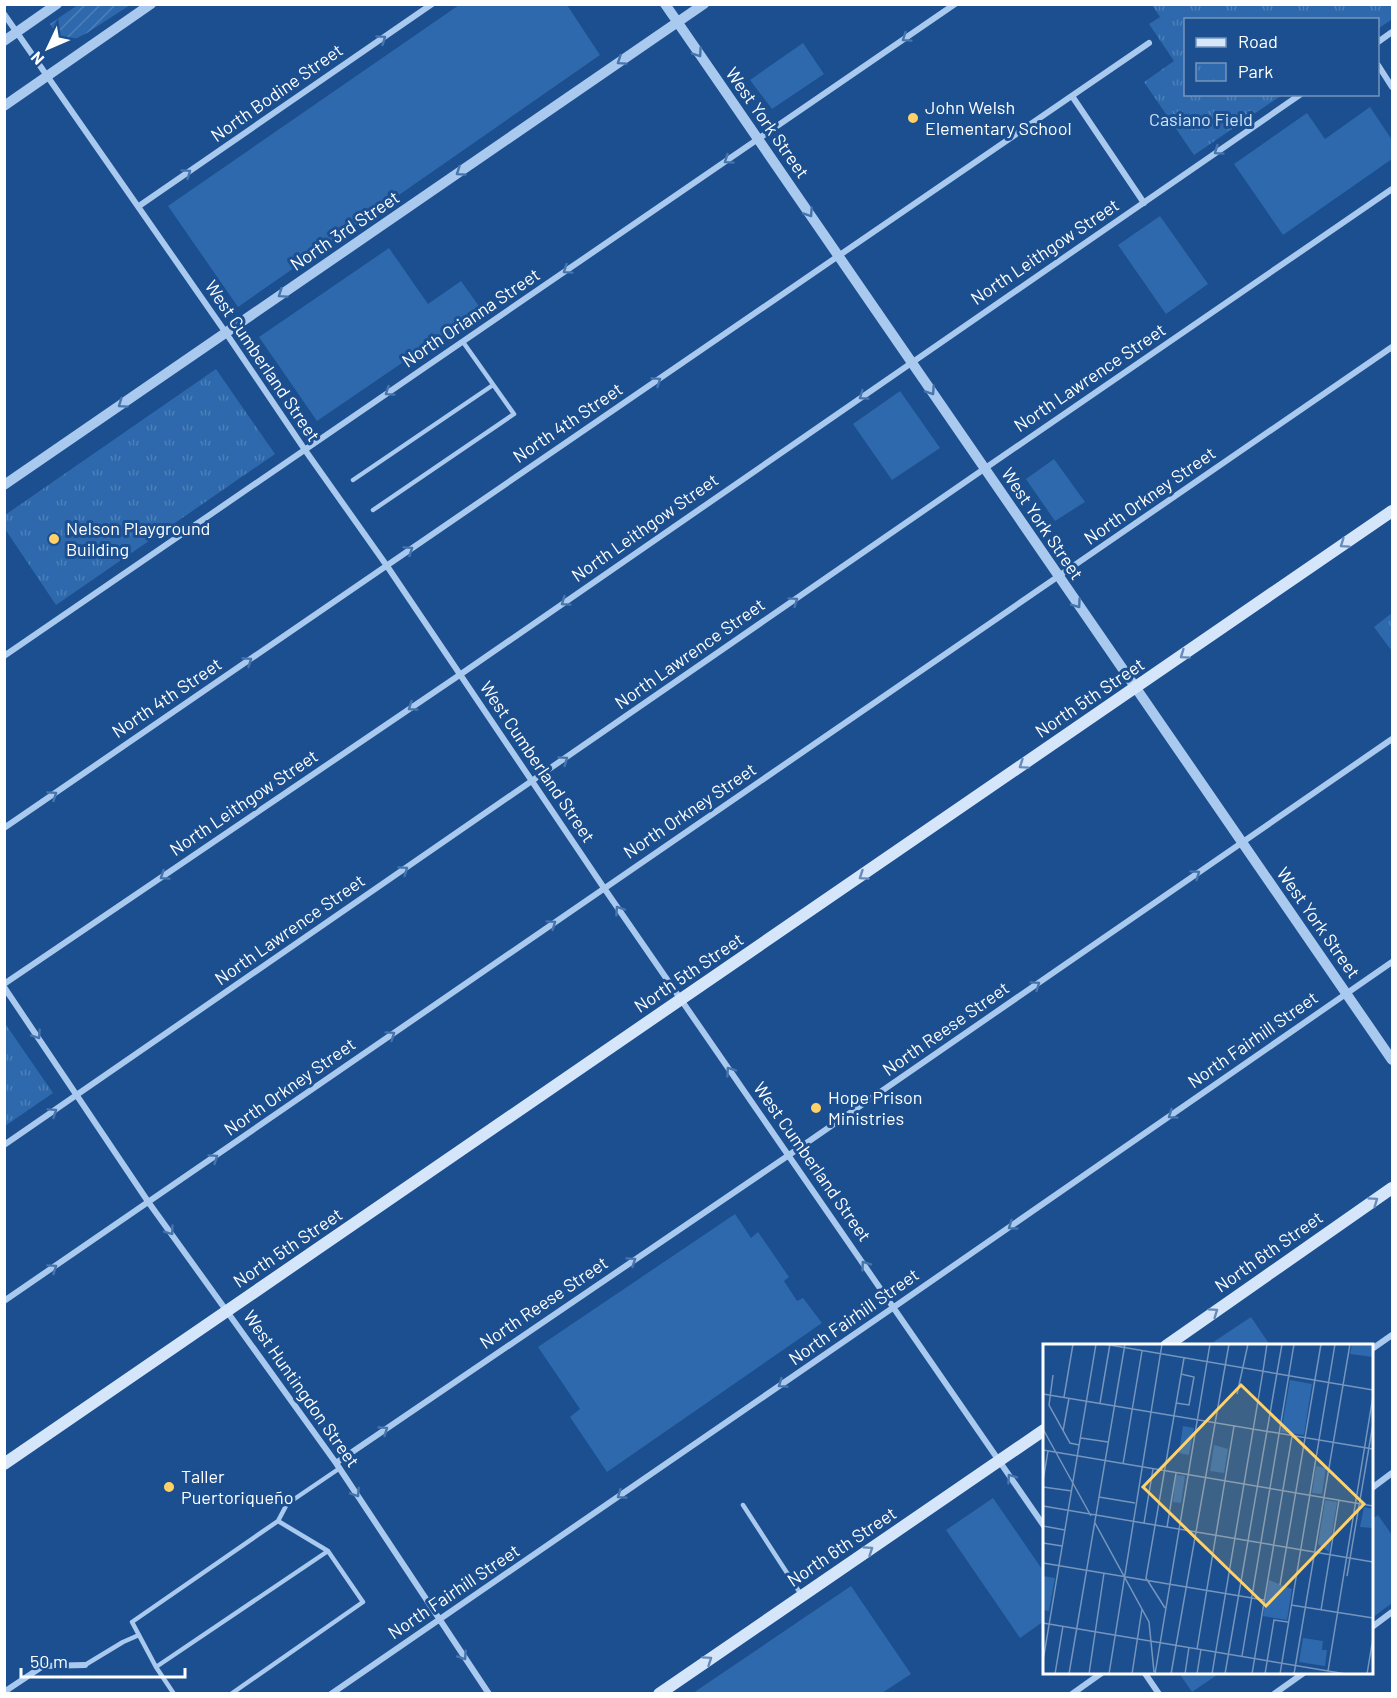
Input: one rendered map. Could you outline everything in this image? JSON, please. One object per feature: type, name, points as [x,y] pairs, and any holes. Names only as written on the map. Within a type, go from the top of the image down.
[{"type":"main road","name":"North 5th Street","points":[[4,1464],[1392,511]]},
{"type":"main road","name":"North 6th Street","points":[[1169,1344],[1392,1188]]},
{"type":"main road","name":"North 6th Street","points":[[659,1694],[1043,1431]]},
{"type":"street","points":[[4,41],[57,4]]},
{"type":"street","points":[[4,106],[151,4]]},
{"type":"street","name":"North Bodine Street","points":[[139,207],[432,4]]},
{"type":"street","name":"West York Street","points":[[665,4],[1392,1060]]},
{"type":"street","name":"North 3rd Street","points":[[4,485],[704,4]]},
{"type":"street","name":"North Orianna Street","points":[[4,656],[955,4]]},
{"type":"street","name":"West Cumberland Street","points":[[4,14],[387,566],[531,782],[1043,1525]]},
{"type":"street","points":[[1379,41],[1392,32]]},
{"type":"street","name":"North 4th Street","points":[[4,828],[1149,43]]},
{"type":"street","points":[[1379,68],[1392,87]]},
{"type":"street","points":[[1072,96],[1144,203]]},
{"type":"street","name":"North Leithgow Street","points":[[4,985],[461,674],[1298,96]]},
{"type":"street","name":"North Lawrence Street","points":[[4,1145],[1392,189]]},
{"type":"street","name":"North Orkney Street","points":[[4,1301],[1392,347]]},
{"type":"street","name":"North Reese Street","points":[[338,1466],[1392,740]]},
{"type":"street","name":"North Fairhill Street","points":[[331,1694],[1392,962]]},
{"type":"street","name":"West Huntingdon Street","points":[[4,985],[149,1203],[338,1466],[489,1694]]},
{"type":"street","points":[[1373,1348],[1392,1335]]},
{"type":"street","points":[[1373,1487],[1392,1473]]},
{"type":"street","points":[[1373,1626],[1392,1612]]},
{"type":"street","points":[[4,1692],[43,1666],[85,1665]]},
{"type":"street","points":[[1072,1694],[1100,1674]]},
{"type":"street","points":[[1145,1674],[1159,1694]]},
{"type":"street","points":[[1274,1694],[1302,1674]]},
{"type":"lane","points":[[373,510],[514,414],[463,342]]},
{"type":"lane","points":[[353,480],[493,385]]},
{"type":"lane","points":[[174,1694],[156,1667],[132,1622],[278,1521],[288,1504],[338,1466]]},
{"type":"lane","points":[[742,1505],[802,1596]]},
{"type":"lane","points":[[231,1694],[363,1602],[328,1551],[278,1521]]},
{"type":"lane","points":[[156,1667],[328,1551]]},
{"type":"lane","points":[[85,1665],[139,1635]]},
{"type":"green space","points":[[79,4],[130,5],[87,33],[63,45],[50,24]]},
{"type":"green space","points":[[459,5],[567,5],[600,55],[238,307],[168,206]]},
{"type":"green space","name":"Casiano Field","points":[[1152,5],[1392,5],[1392,19],[1379,28],[1379,18],[1184,18],[1184,96],[1281,96],[1194,155],[1144,82],[1174,61],[1149,24],[1160,17]]},
{"type":"green space","points":[[803,43],[824,74],[772,109],[750,80]]},
{"type":"green space","points":[[1370,107],[1392,140],[1392,159],[1283,235],[1234,164],[1307,113],[1325,139]]},
{"type":"green space","points":[[1160,216],[1208,284],[1166,314],[1118,245]]},
{"type":"green space","points":[[389,248],[428,304],[461,281],[481,309],[317,421],[259,337]]},
{"type":"green space","points":[[216,369],[275,454],[56,605],[5,529],[5,515]]},
{"type":"green space","points":[[900,391],[940,448],[892,480],[853,424]]},
{"type":"green space","points":[[1054,459],[1085,502],[1055,521],[1026,479]]},
{"type":"green space","points":[[1392,613],[1392,649],[1391,650],[1374,627]]},
{"type":"green space","points":[[4,1022],[53,1093],[5,1126],[4,1126]]},
{"type":"green space","points":[[735,1214],[751,1238],[758,1232],[789,1277],[784,1281],[797,1301],[803,1298],[822,1323],[607,1472],[570,1417],[580,1409],[538,1347]]},
{"type":"green space","points":[[1251,1317],[1269,1344],[1210,1344]]},
{"type":"green space","points":[[993,1498],[1043,1571],[1043,1622],[1020,1638],[946,1530]]},
{"type":"green space","points":[[1378,1515],[1392,1535],[1392,1603],[1373,1617],[1373,1518]]},
{"type":"green space","points":[[851,1586],[911,1674],[882,1693],[693,1693]]},
{"type":"green space","points":[[1180,1674],[1219,1674],[1192,1692]]},
{"type":"place","name":"John Welsh Elementary School","points":[[913,118]]},
{"type":"place","name":"Nelson Playground Building","points":[[54,539]]},
{"type":"place","name":"Hope Prison Ministries","points":[[816,1108]]},
{"type":"place","name":"Taller Puertoriqueño","points":[[169,1487]]}]
